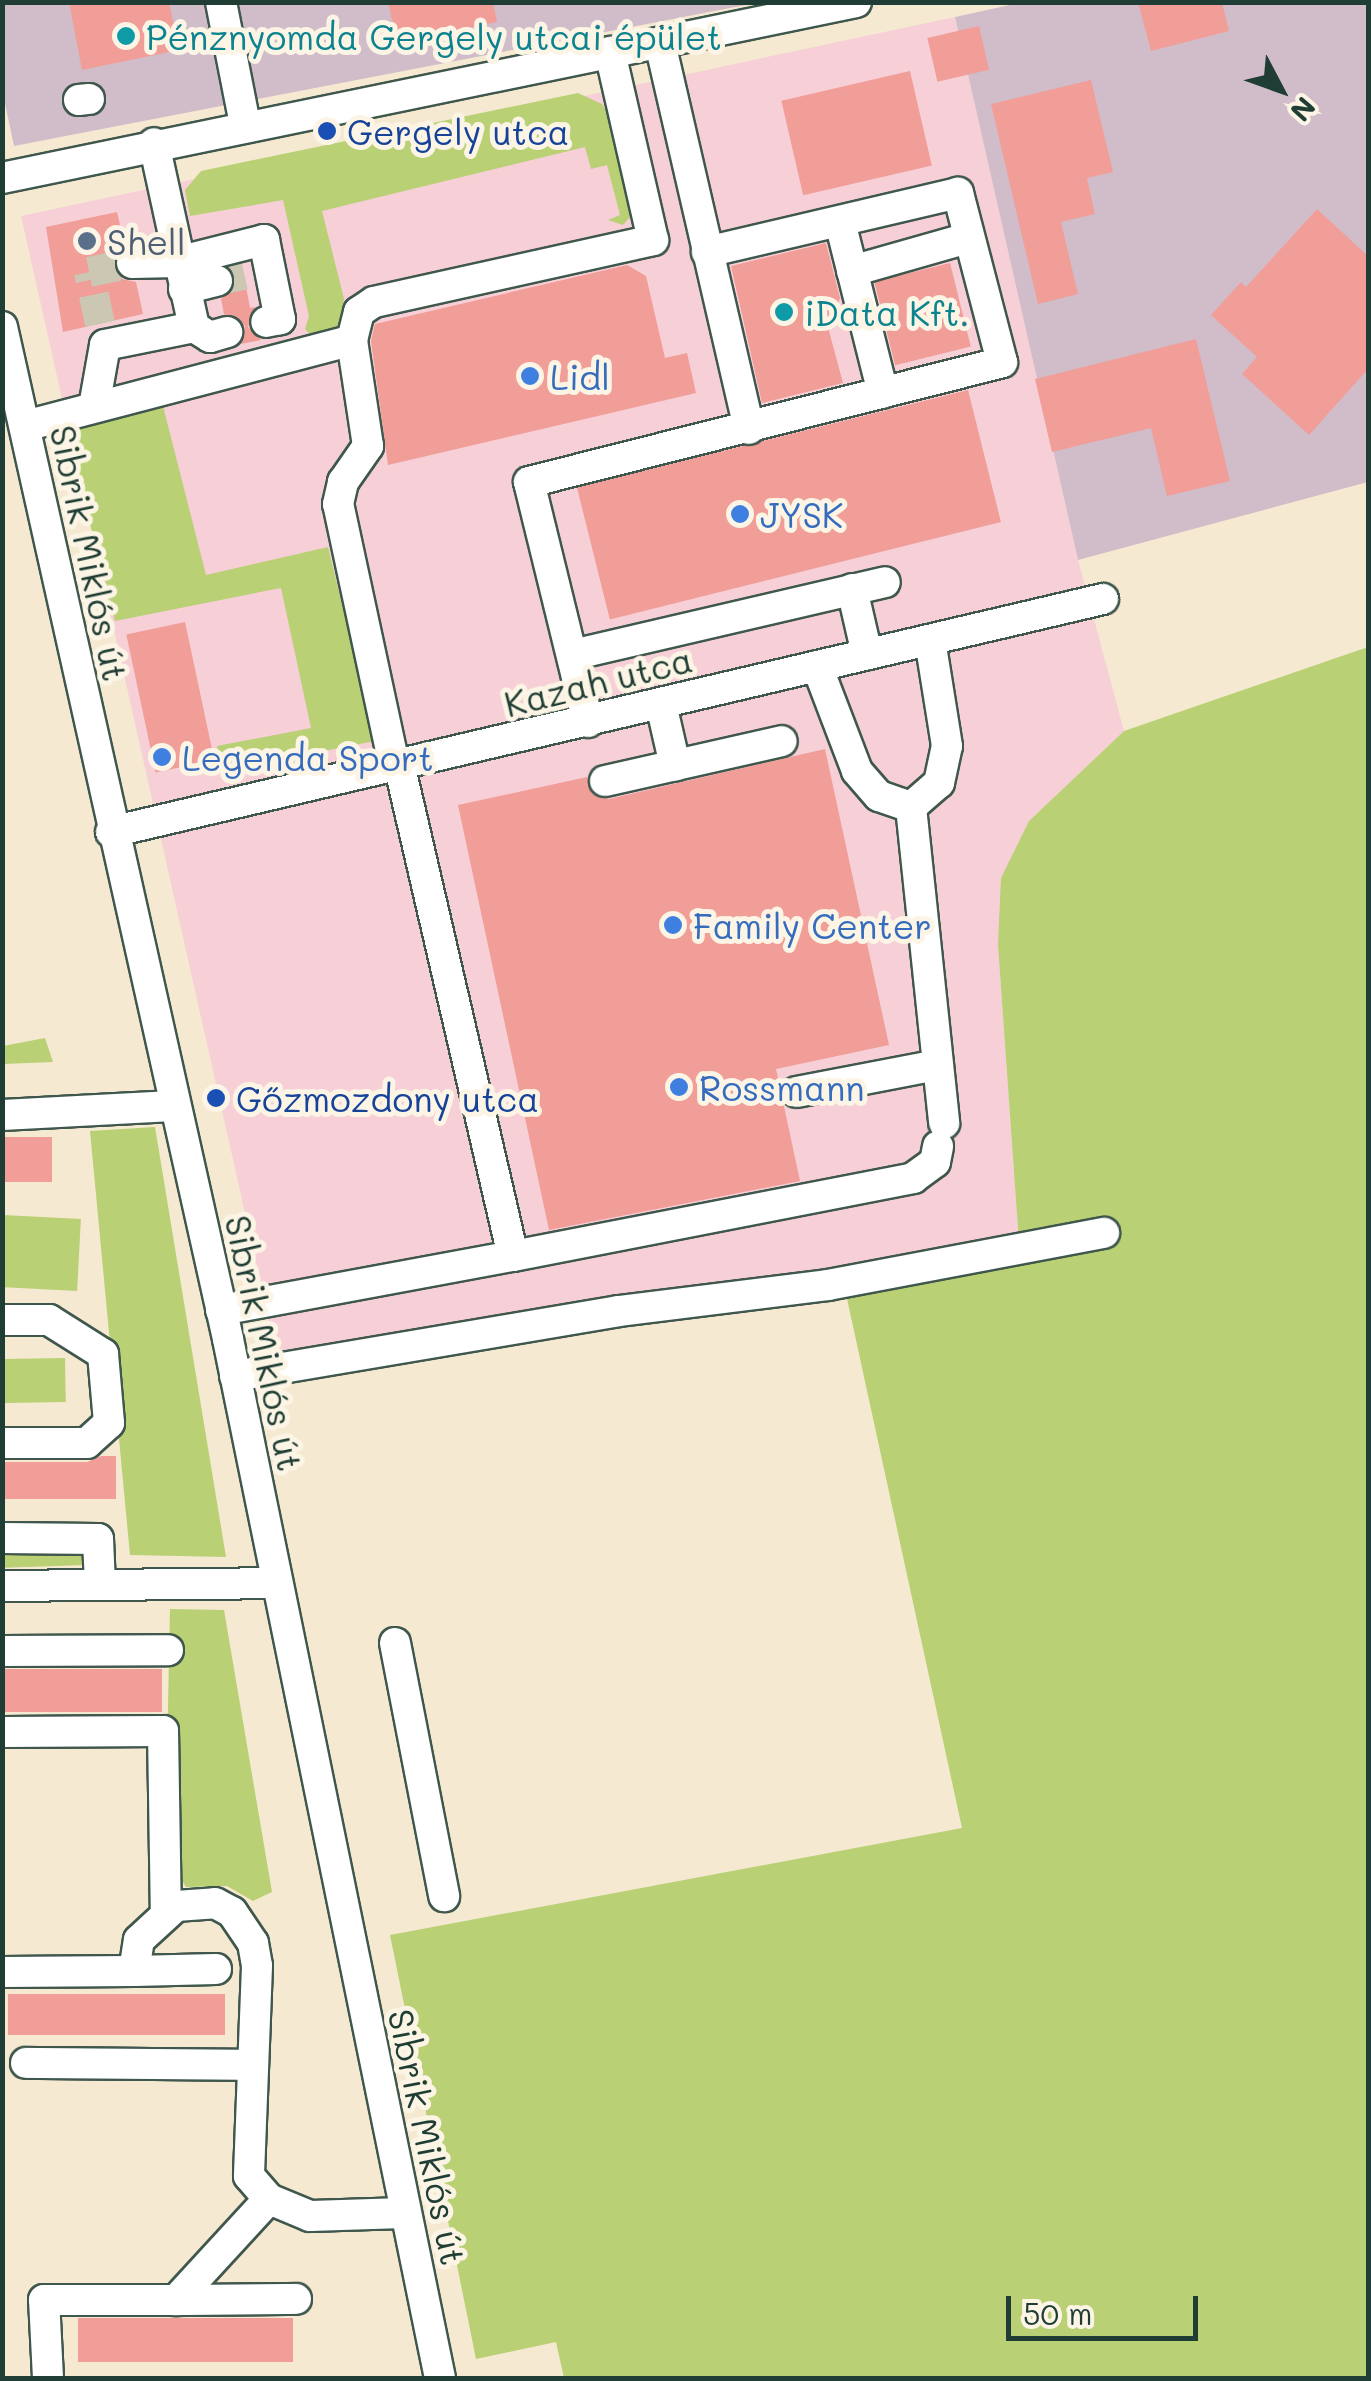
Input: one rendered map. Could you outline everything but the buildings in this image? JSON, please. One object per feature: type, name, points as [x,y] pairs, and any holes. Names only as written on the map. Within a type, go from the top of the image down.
[{"type":"street","points":[[221,2],[246,124]]},
{"type":"street","points":[[2,178],[246,124],[660,43],[776,10],[856,2]]},
{"type":"street","points":[[660,43],[749,429]]},
{"type":"street","points":[[513,1256],[340,522],[343,482],[368,446],[352,340],[358,312],[374,302],[654,240],[610,52]]},
{"type":"street","points":[[154,143],[186,296],[210,336],[228,332]]},
{"type":"street","points":[[588,722],[529,482],[1002,362],[958,193],[707,252]]},
{"type":"street","points":[[840,222],[883,393]]},
{"type":"street","points":[[852,271],[968,238]]},
{"type":"street","points":[[132,262],[186,296],[248,278]]},
{"type":"street","points":[[94,407],[103,335],[186,296],[248,278]]},
{"type":"street","points":[[248,278],[280,318],[266,322]]},
{"type":"street","name":"Sibrik Miklós út","points":[[2,327],[111,832],[222,1310],[440,2378]]},
{"type":"street","points":[[25,426],[352,340]]},
{"type":"street","points":[[572,655],[886,582]]},
{"type":"street","points":[[852,590],[867,654]]},
{"type":"street","name":"Kazah utca","points":[[111,832],[398,768],[1103,599]]},
{"type":"street","points":[[911,807],[939,783],[948,746],[930,640]]},
{"type":"street","points":[[816,666],[857,772],[879,796],[911,807]]},
{"type":"street","points":[[661,704],[674,765]]},
{"type":"street","points":[[605,781],[782,741]]},
{"type":"street","points":[[222,1310],[913,1178],[934,1162],[941,1135],[911,807]]},
{"type":"street","points":[[797,1092],[937,1066]]},
{"type":"street","points":[[2,1115],[173,1106]]},
{"type":"street","points":[[235,1376],[619,1311],[828,1285],[1104,1232]]},
{"type":"street","points":[[2,1320],[49,1320],[103,1354],[109,1423],[87,1443],[2,1443]]},
{"type":"street","points":[[2,1538],[98,1538],[100,1585]]},
{"type":"street","points":[[2,1586],[276,1583]]},
{"type":"street","points":[[395,1643],[444,1896]]},
{"type":"street","points":[[2,1651],[168,1650]]},
{"type":"street","points":[[2,1732],[163,1731],[166,1913]]},
{"type":"street","points":[[134,1971],[139,1940],[166,1913],[196,1901],[216,1903],[245,1926],[257,1966],[249,2176],[269,2199],[310,2216],[404,2212]]},
{"type":"street","points":[[2,1972],[216,1969]]},
{"type":"street","points":[[26,2063],[252,2064]]},
{"type":"street","points":[[176,2300],[269,2199]]},
{"type":"street","points":[[48,2378],[44,2300],[296,2299]]},
{"type":"shaded area","points":[[1024,2],[1368,3],[1368,482],[1078,560],[955,17]]},
{"type":"shaded area","points":[[2,3],[756,3],[14,146],[3,94]]},
{"type":"shaded area","points":[[955,17],[1078,560],[1124,731],[1029,821],[998,945],[1019,1243],[278,1360],[21,216]]},
{"type":"green space","points":[[578,93],[602,104],[612,120],[632,215],[623,225],[608,220],[620,215],[607,165],[591,169],[585,147],[322,211],[344,299],[338,331],[312,336],[305,329],[309,316],[283,200],[190,216],[185,190],[201,171]]},
{"type":"green space","points":[[162,402],[206,575],[328,547],[375,741],[222,771],[217,746],[311,728],[281,588],[115,621],[65,427]]},
{"type":"green space","points":[[1368,647],[1368,2378],[564,2378],[556,2342],[476,2359],[390,1935],[962,1828],[841,1271],[1019,1243],[998,945],[1001,878],[1029,821],[1124,731]]},
{"type":"green space","points":[[45,1038],[53,1062],[3,1064],[3,1046]]},
{"type":"green space","points":[[155,1127],[226,1557],[130,1555],[90,1131]]},
{"type":"green space","points":[[3,1215],[81,1219],[77,1291],[2,1287]]},
{"type":"green space","points":[[65,1358],[66,1402],[4,1403],[3,1359]]},
{"type":"green space","points":[[85,1540],[86,1565],[4,1568],[3,1543]]},
{"type":"green space","points":[[170,1609],[224,1610],[272,1892],[253,1901],[227,1886],[186,1887],[165,1854]]},
{"type":"tunnel","points":[[100,324],[89,272],[132,263]]},
{"type":"tunnel","points":[[217,281],[244,275]]},
{"type":"place","name":"Pénznyomda Gergely utcai épület","points":[[126,36]]},
{"type":"place","name":"Gergely utca","points":[[327,131]]},
{"type":"place","name":"Shell","points":[[87,241]]},
{"type":"place","name":"iData Kft.","points":[[784,312]]},
{"type":"place","name":"Lidl","points":[[530,376]]},
{"type":"place","name":"JYSK","points":[[740,514]]},
{"type":"place","name":"Legenda Sport","points":[[162,757]]},
{"type":"place","name":"Family Center","points":[[673,925]]},
{"type":"place","name":"Rossmann","points":[[679,1087]]},
{"type":"place","name":"Gőzmozdony utca","points":[[216,1098]]}]
